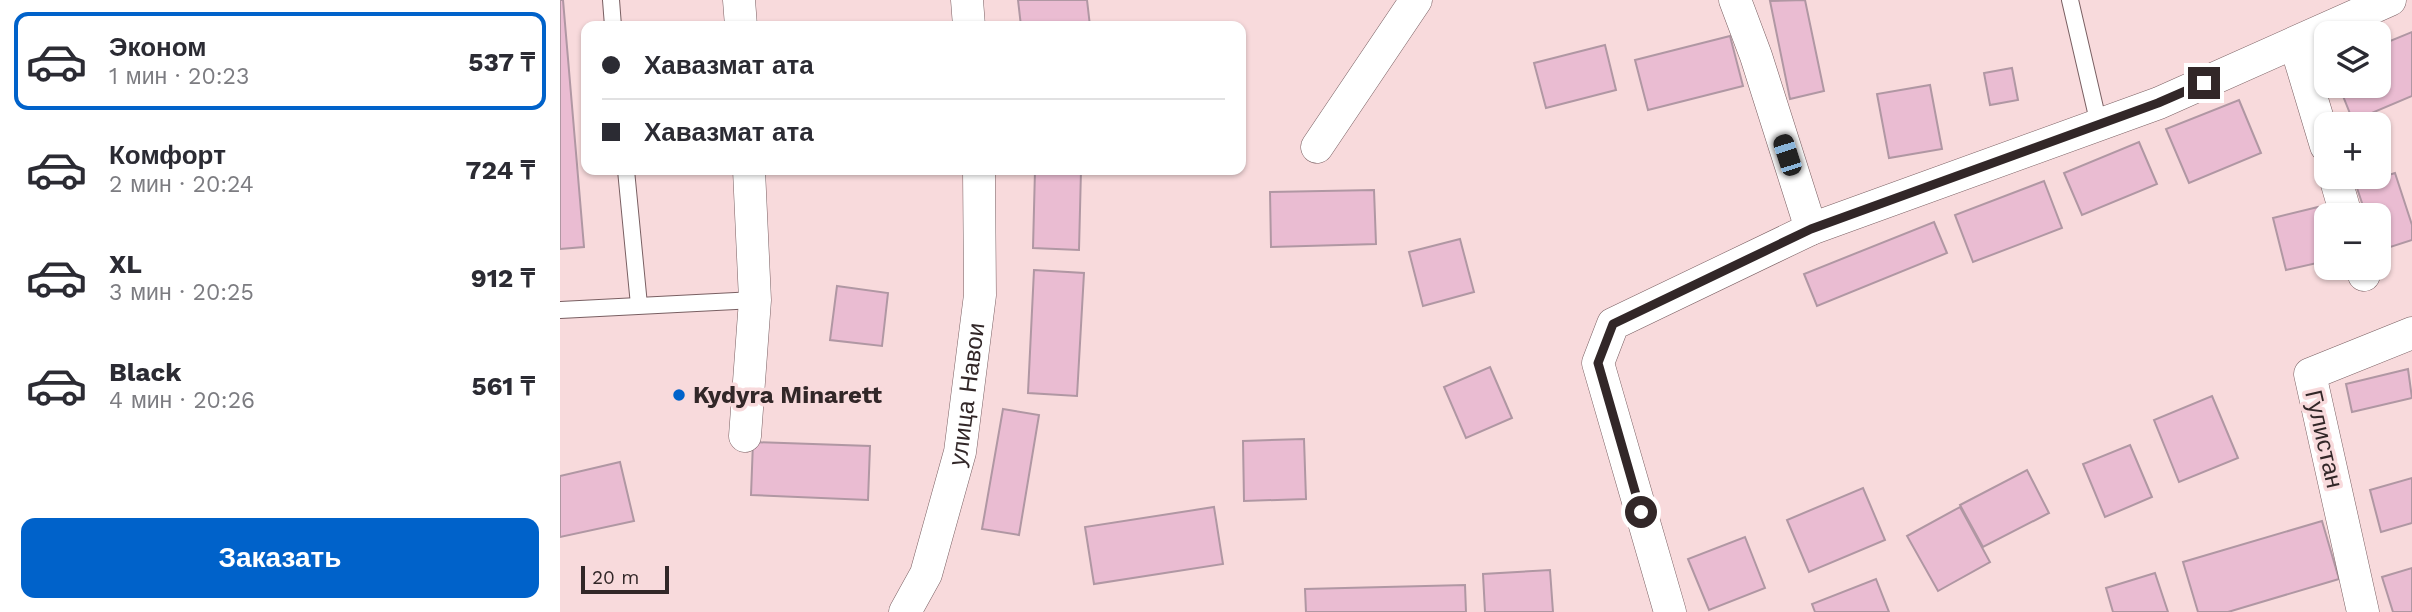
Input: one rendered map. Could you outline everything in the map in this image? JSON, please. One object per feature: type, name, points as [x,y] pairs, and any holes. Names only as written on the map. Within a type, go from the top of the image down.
[{"type":"street","points":[[739,0],[741,21]]},
{"type":"street","points":[[967,0],[969,21]]},
{"type":"street","points":[[1317,148],[1416,0]]},
{"type":"street","points":[[1735,0],[1756,56],[1811,229]]},
{"type":"street","points":[[1670,612],[1598,363],[1613,324],[1811,229],[2158,103],[2390,0]]},
{"type":"street","points":[[2295,43],[2316,112]]},
{"type":"street","points":[[745,436],[755,300],[749,175]]},
{"type":"street","name":"улица Навои","points":[[905,612],[926,574],[960,452],[981,295],[979,175]]},
{"type":"street","name":"Гулистан","points":[[2363,612],[2310,374],[2412,333]]},
{"type":"lane","points":[[611,0],[613,21]]},
{"type":"lane","points":[[2070,0],[2099,125]]},
{"type":"lane","points":[[626,175],[639,305]]},
{"type":"lane","points":[[560,310],[755,300]]},
{"type":"building","points":[[560,0],[563,0],[584,247],[560,249]]},
{"type":"building","points":[[1018,0],[1087,0],[1089,21],[1020,21]]},
{"type":"building","points":[[1805,0],[1824,91],[1790,99],[1770,1]]},
{"type":"building","points":[[2412,32],[2412,96],[2374,112],[2349,112],[2344,98],[2391,98],[2391,41]]},
{"type":"building","points":[[1730,36],[1743,86],[1648,110],[1635,60]]},
{"type":"building","points":[[1605,45],[1616,90],[1546,108],[1534,63]]},
{"type":"building","points":[[2012,68],[2018,100],[1990,105],[1984,73]]},
{"type":"building","points":[[1930,85],[1942,149],[1889,158],[1877,94]]},
{"type":"building","points":[[2239,100],[2261,153],[2189,183],[2166,129]]},
{"type":"building","points":[[2139,142],[2157,184],[2082,215],[2064,173]]},
{"type":"building","points":[[2395,173],[2412,225],[2412,240],[2391,247],[2391,203],[2362,203],[2357,189],[2391,189],[2391,174]]},
{"type":"building","points":[[1035,175],[1081,175],[1079,250],[1033,248]]},
{"type":"building","points":[[2044,181],[2062,228],[1973,262],[1955,215]]},
{"type":"building","points":[[1374,190],[1376,244],[1271,247],[1270,192]]},
{"type":"building","points":[[2314,208],[2314,264],[2286,270],[2273,218]]},
{"type":"building","points":[[1934,222],[1947,253],[1817,306],[1804,274]]},
{"type":"building","points":[[1460,239],[1474,292],[1423,306],[1409,252]]},
{"type":"building","points":[[1034,270],[1084,273],[1077,396],[1028,393]]},
{"type":"building","points":[[837,286],[888,293],[882,346],[830,340]]},
{"type":"building","points":[[1490,367],[1512,418],[1466,438],[1444,387]]},
{"type":"building","points":[[2408,369],[2412,398],[2352,412],[2346,384]]},
{"type":"building","points":[[2212,396],[2238,458],[2179,482],[2154,420]]},
{"type":"building","points":[[1003,409],[1039,415],[1019,535],[982,529]]},
{"type":"building","points":[[1304,439],[1306,499],[1244,501],[1243,441]]},
{"type":"building","points":[[753,442],[870,446],[868,500],[751,495]]},
{"type":"building","points":[[2130,445],[2152,497],[2105,517],[2083,464]]},
{"type":"building","points":[[620,462],[634,521],[560,537],[560,476]]},
{"type":"building","points":[[2027,470],[2049,513],[1983,547],[1960,505]]},
{"type":"building","points":[[2412,478],[2412,523],[2381,532],[2370,490]]},
{"type":"building","points":[[1863,488],[1885,540],[1809,572],[1787,520]]},
{"type":"building","points":[[1214,507],[1223,564],[1094,584],[1085,527]]},
{"type":"building","points":[[1960,507],[1990,562],[1938,591],[1907,536]]},
{"type":"building","points":[[2322,521],[2339,579],[2228,612],[2198,612],[2183,562]]},
{"type":"building","points":[[1745,537],[1765,588],[1709,610],[1688,559]]},
{"type":"building","points":[[2412,568],[2412,612],[2393,612],[2382,577]]},
{"type":"building","points":[[1550,570],[1553,612],[1485,612],[1483,574]]},
{"type":"building","points":[[2155,573],[2168,612],[2113,612],[2106,588]]},
{"type":"building","points":[[1876,579],[1889,612],[1815,612],[1812,604]]},
{"type":"building","points":[[1465,585],[1466,612],[1306,612],[1305,589]]},
{"type":"place","name":"Kydyra Minarett","points":[[679,395]]},
{"type":"route","points":[[1641,512],[1598,363],[1613,324],[1811,229],[2158,103],[2204,83]]}]
